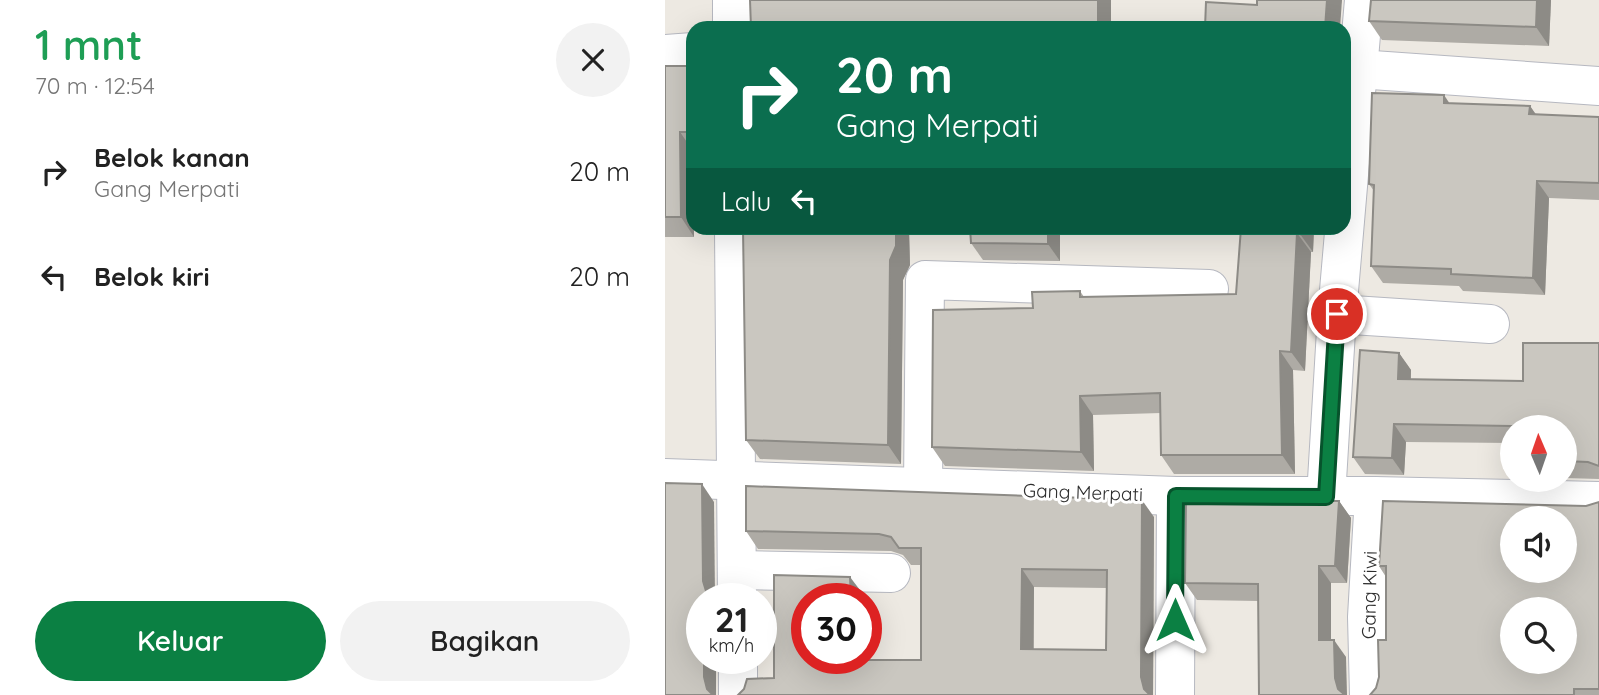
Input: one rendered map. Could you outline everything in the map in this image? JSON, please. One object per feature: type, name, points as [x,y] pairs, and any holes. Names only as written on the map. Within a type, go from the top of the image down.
[{"type":"street","points":[[732,0],[732,21]]},
{"type":"street","points":[[1351,151],[1364,0]]},
{"type":"street","points":[[665,54],[686,52]]},
{"type":"street","points":[[1358,69],[1599,86]]},
{"type":"street","points":[[734,235],[737,583]]},
{"type":"street","points":[[1326,497],[1344,235]]},
{"type":"street","points":[[923,486],[925,280],[1209,289]]},
{"type":"street","points":[[1337,314],[1490,324]]},
{"type":"street","name":"Gang Merpati","points":[[665,478],[1176,496],[1374,496],[1599,501]]},
{"type":"street","points":[[1175,695],[1176,496]]},
{"type":"street","name":"Gang Kiwi","points":[[1369,695],[1367,617],[1374,496]]},
{"type":"street","points":[[751,583],[891,573]]},
{"type":"street","points":[[738,674],[738,695]]},
{"type":"building","points":[[750,0],[1098,0],[1098,21],[751,21]]},
{"type":"building","points":[[1257,0],[1327,0],[1326,21],[1205,21],[1206,2],[1257,5]]},
{"type":"building","points":[[1371,0],[1537,0],[1536,27],[1369,21]]},
{"type":"building","points":[[665,66],[686,66],[686,132],[680,132],[681,217],[665,217]]},
{"type":"building","points":[[1372,93],[1444,95],[1444,103],[1530,106],[1529,114],[1599,117],[1599,183],[1537,181],[1533,278],[1451,274],[1451,269],[1371,266],[1374,185],[1369,184]]},
{"type":"building","points":[[743,235],[896,235],[896,246],[890,260],[888,445],[746,440]]},
{"type":"building","points":[[970,235],[1048,235],[1048,244],[971,243]]},
{"type":"building","points":[[1240,235],[1297,235],[1291,352],[1280,351],[1282,455],[1161,455],[1160,393],[1080,396],[1081,452],[932,447],[933,310],[1033,308],[1032,292],[1080,291],[1080,297],[1236,294]]},
{"type":"building","points":[[1523,343],[1599,343],[1599,466],[1577,462],[1577,415],[1500,415],[1500,426],[1394,424],[1392,458],[1353,457],[1360,350],[1399,353],[1398,379],[1523,381]]},
{"type":"building","points":[[665,483],[702,484],[704,583],[686,583],[686,674],[704,674],[707,689],[713,695],[665,695]]},
{"type":"building","points":[[746,486],[1142,500],[1141,677],[1144,689],[1150,695],[738,695],[744,689],[747,679],[774,678],[774,674],[777,674],[777,583],[774,583],[774,575],[850,577],[850,583],[791,583],[791,674],[882,674],[882,660],[921,660],[921,548],[899,548],[891,537],[879,534],[746,531]],"holes":[[[1022,569],[1107,570],[1106,650],[1021,649]]]},
{"type":"building","points":[[1186,501],[1339,501],[1335,566],[1319,566],[1319,640],[1334,640],[1335,678],[1338,689],[1345,695],[1259,695],[1258,584],[1185,583]]},
{"type":"building","points":[[1383,501],[1586,506],[1599,502],[1599,689],[1574,689],[1574,695],[1370,695],[1376,688],[1379,677],[1378,640],[1386,640],[1386,566],[1379,566]]},
{"type":"route","points":[[1175,620],[1176,496],[1326,497],[1337,314]]}]
